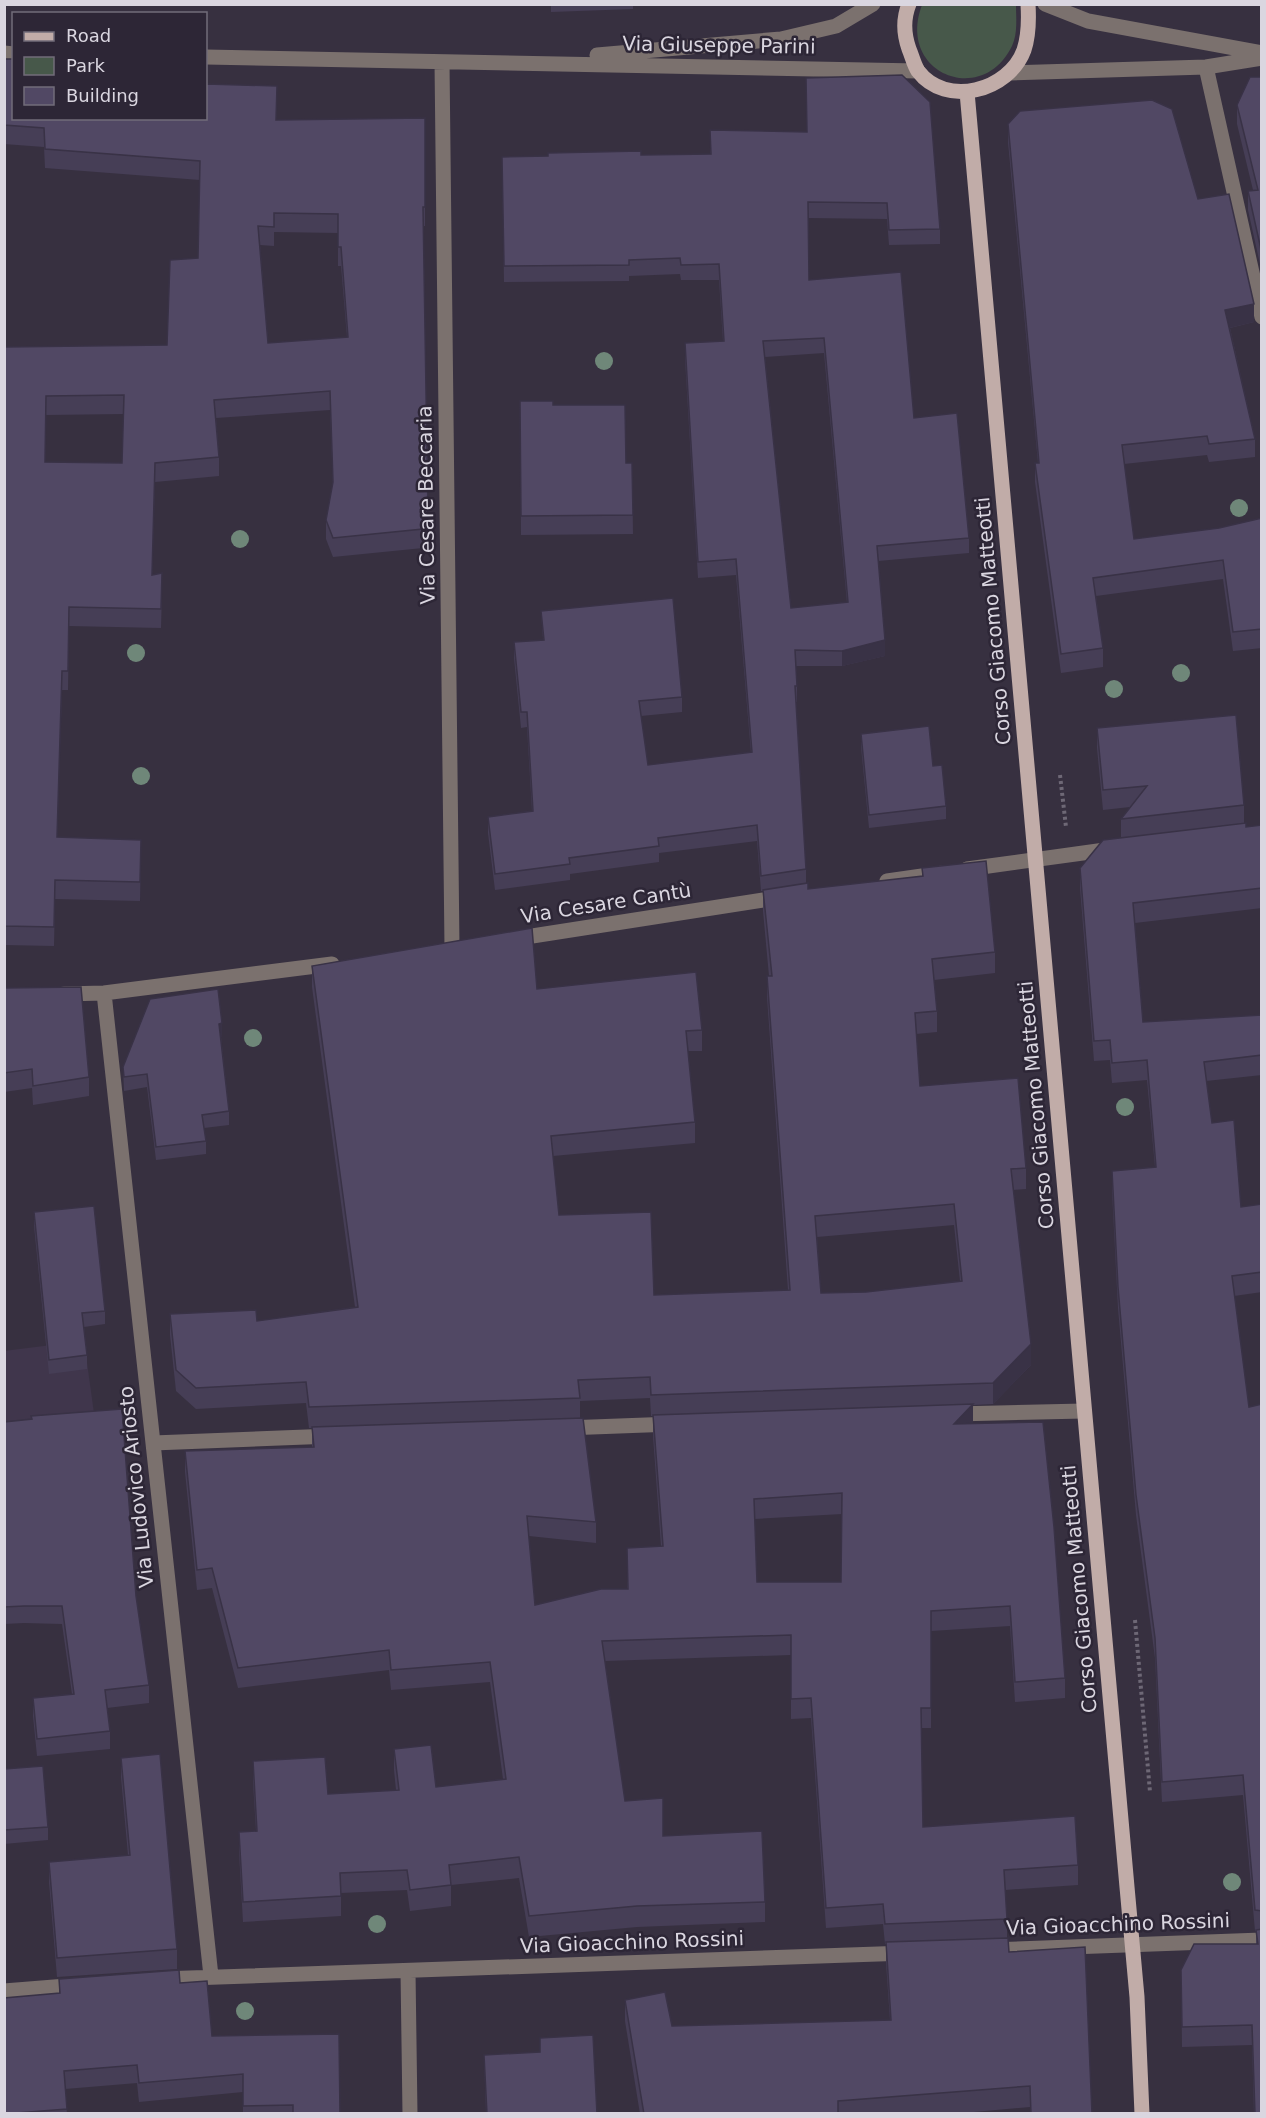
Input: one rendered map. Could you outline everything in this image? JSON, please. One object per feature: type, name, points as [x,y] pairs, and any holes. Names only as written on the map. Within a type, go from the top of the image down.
[{"type":"main road","points":[[909,4],[905,15],[905,39],[918,71],[936,85],[967,92],[991,86],[1011,73],[1024,51],[1029,28],[1028,4]]},
{"type":"main road","name":"Corso Giacomo Matteotti","points":[[967,92],[1132,1944],[1142,2114]]},
{"type":"street","name":"Via Giuseppe Parini","points":[[519,62],[782,39],[836,26],[873,4]]},
{"type":"street","points":[[1045,4],[1088,21],[1262,53]]},
{"type":"street","name":"Via Giuseppe Parini","points":[[207,57],[918,71]]},
{"type":"street","points":[[1011,73],[1206,67],[1262,58]]},
{"type":"street","name":"Via Cesare Beccaria","points":[[442,62],[452,948]]},
{"type":"street","points":[[1206,67],[1262,317]]},
{"type":"street","points":[[873,884],[1126,847]]},
{"type":"street","name":"Via Cesare Cantù","points":[[499,941],[802,894]]},
{"type":"street","points":[[49,994],[104,993],[348,962]]},
{"type":"street","name":"Via Ludovico Ariosto","points":[[104,993],[211,1976]]},
{"type":"street","points":[[936,1414],[1084,1411]]},
{"type":"street","points":[[553,1428],[685,1424]]},
{"type":"street","points":[[153,1443],[350,1436]]},
{"type":"street","name":"Via Gioacchino Rossini","points":[[976,1951],[1262,1940]]},
{"type":"street","name":"Via Gioacchino Rossini","points":[[142,1981],[211,1976],[928,1952]]},
{"type":"street","points":[[408,1971],[410,2114]]},
{"type":"street","points":[[4,1991],[96,1984]]},
{"type":"shaded area","points":[[84,1341],[96,1428],[5,1440],[4,1351]]},
{"type":"green space","points":[[922,5],[1016,5],[1016,31],[1012,46],[998,65],[982,75],[963,78],[946,74],[931,64],[921,49],[917,29]]},
{"type":"building","points":[[4,59],[12,59],[12,120],[207,120],[207,84],[277,86],[276,120],[425,118],[425,207],[423,207],[428,514],[423,529],[333,538],[326,520],[333,482],[330,391],[214,400],[219,457],[155,463],[152,575],[162,573],[161,609],[69,607],[68,671],[62,671],[57,837],[141,840],[140,882],[55,880],[54,927],[4,926],[4,347],[167,345],[170,260],[198,258],[200,161],[45,149],[44,128],[4,125]],"holes":[[[274,213],[338,214],[338,247],[341,247],[348,337],[268,343],[258,226],[274,227]],[[124,395],[122,463],[45,462],[46,396]]]},
{"type":"building","points":[[902,75],[930,102],[940,229],[889,230],[887,203],[808,202],[809,280],[901,272],[914,418],[957,413],[969,538],[877,546],[885,640],[842,651],[795,650],[797,686],[795,686],[806,869],[761,876],[757,825],[658,838],[659,846],[569,858],[570,864],[495,874],[488,817],[533,811],[527,712],[521,712],[514,642],[544,640],[541,611],[673,598],[682,697],[639,701],[648,765],[752,752],[736,559],[698,562],[685,343],[724,341],[719,264],[681,265],[680,258],[629,260],[629,265],[504,266],[502,157],[548,156],[548,153],[641,151],[641,155],[711,154],[710,130],[807,132],[806,78]],"holes":[[[824,338],[848,602],[791,608],[763,341]]]},
{"type":"building","points":[[1250,77],[1262,77],[1262,254],[1248,191],[1258,190],[1237,105]]},
{"type":"building","points":[[1152,100],[1172,109],[1198,199],[1229,194],[1254,304],[1225,310],[1255,439],[1209,444],[1207,436],[1122,445],[1134,539],[1219,528],[1262,518],[1262,629],[1233,632],[1223,560],[1093,578],[1103,648],[1061,654],[1035,463],[1039,463],[1008,124],[1020,111]]},
{"type":"building","points":[[520,401],[553,401],[553,405],[625,405],[626,463],[632,463],[633,515],[521,516]]},
{"type":"building","points":[[1236,715],[1244,805],[1121,819],[1147,786],[1103,790],[1097,728]]},
{"type":"building","points":[[929,726],[933,766],[942,765],[946,806],[869,815],[861,734]]},
{"type":"building","points":[[1246,823],[1246,827],[1262,825],[1262,888],[1133,903],[1143,1022],[1262,1015],[1262,1055],[1204,1062],[1212,1123],[1234,1120],[1241,1207],[1262,1204],[1262,1272],[1232,1276],[1249,1407],[1262,1404],[1262,1911],[1255,1910],[1243,1775],[1162,1782],[1155,1638],[1136,1495],[1118,1287],[1112,1171],[1156,1167],[1147,1060],[1112,1063],[1110,1040],[1094,1041],[1080,868],[1103,840]]},
{"type":"building","points":[[986,861],[995,952],[932,959],[937,1011],[915,1013],[920,1086],[1018,1078],[1026,1168],[1011,1169],[1031,1344],[993,1383],[651,1395],[650,1377],[578,1380],[580,1398],[309,1407],[306,1382],[196,1388],[176,1370],[170,1314],[256,1310],[257,1321],[358,1307],[312,966],[532,928],[537,989],[696,972],[702,1030],[686,1031],[695,1122],[551,1136],[559,1215],[651,1212],[654,1295],[790,1290],[767,976],[772,976],[763,890],[808,883],[808,889],[923,876],[922,868]],"holes":[[[954,1204],[962,1281],[866,1292],[821,1293],[815,1216]]]},
{"type":"building","points":[[81,987],[89,1077],[33,1086],[32,1069],[4,1073],[4,988]]},
{"type":"building","points":[[218,989],[222,1023],[219,1024],[229,1111],[202,1115],[206,1141],[156,1147],[147,1074],[124,1077],[123,1067],[150,999]]},
{"type":"building","points":[[94,1206],[105,1311],[82,1313],[87,1355],[49,1360],[34,1212]]},
{"type":"building","points":[[973,1404],[954,1424],[1043,1422],[1054,1527],[1065,1678],[1015,1682],[1010,1606],[931,1611],[931,1708],[921,1708],[923,1827],[1075,1816],[1078,1865],[1004,1870],[1007,1919],[885,1924],[883,1904],[826,1908],[811,1698],[791,1699],[791,1635],[602,1641],[625,1801],[663,1798],[663,1836],[762,1831],[765,1902],[637,1906],[529,1916],[519,1857],[449,1865],[451,1885],[410,1890],[407,1870],[340,1873],[341,1896],[243,1902],[239,1832],[257,1831],[253,1761],[325,1757],[328,1794],[399,1790],[394,1749],[431,1745],[436,1787],[506,1779],[490,1662],[391,1670],[389,1650],[238,1668],[212,1568],[197,1570],[185,1451],[314,1447],[312,1427],[583,1418],[596,1522],[527,1516],[535,1605],[601,1589],[628,1589],[627,1548],[663,1546],[653,1415]],"holes":[[[842,1493],[841,1582],[757,1582],[754,1499]]]},
{"type":"building","points":[[122,1409],[136,1596],[149,1685],[105,1690],[110,1731],[37,1739],[33,1698],[74,1694],[62,1606],[4,1607],[4,1422],[32,1419],[31,1416]]},
{"type":"building","points":[[160,1754],[177,1949],[57,1958],[49,1862],[130,1855],[121,1758]]},
{"type":"building","points":[[43,1766],[48,1827],[4,1830],[4,1769]]},
{"type":"building","points":[[1262,1929],[1262,2114],[1255,2114],[1252,2025],[1182,2027],[1181,1970],[1194,1944],[1258,1944],[1256,1930]]},
{"type":"building","points":[[1008,1938],[1009,1952],[1085,1947],[1092,2114],[1031,2114],[1030,2086],[838,2101],[838,2114],[644,2114],[625,2000],[665,1992],[672,2026],[891,2020],[886,1942]]},
{"type":"building","points":[[179,1970],[180,1983],[207,1981],[212,2036],[339,2034],[340,2114],[293,2114],[293,2105],[243,2106],[243,2074],[139,2083],[137,2065],[64,2071],[67,2109],[4,2114],[4,1998],[60,1993],[59,1979]]},
{"type":"building","points":[[593,2035],[597,2114],[487,2114],[484,2055],[540,2052],[540,2038]]}]
